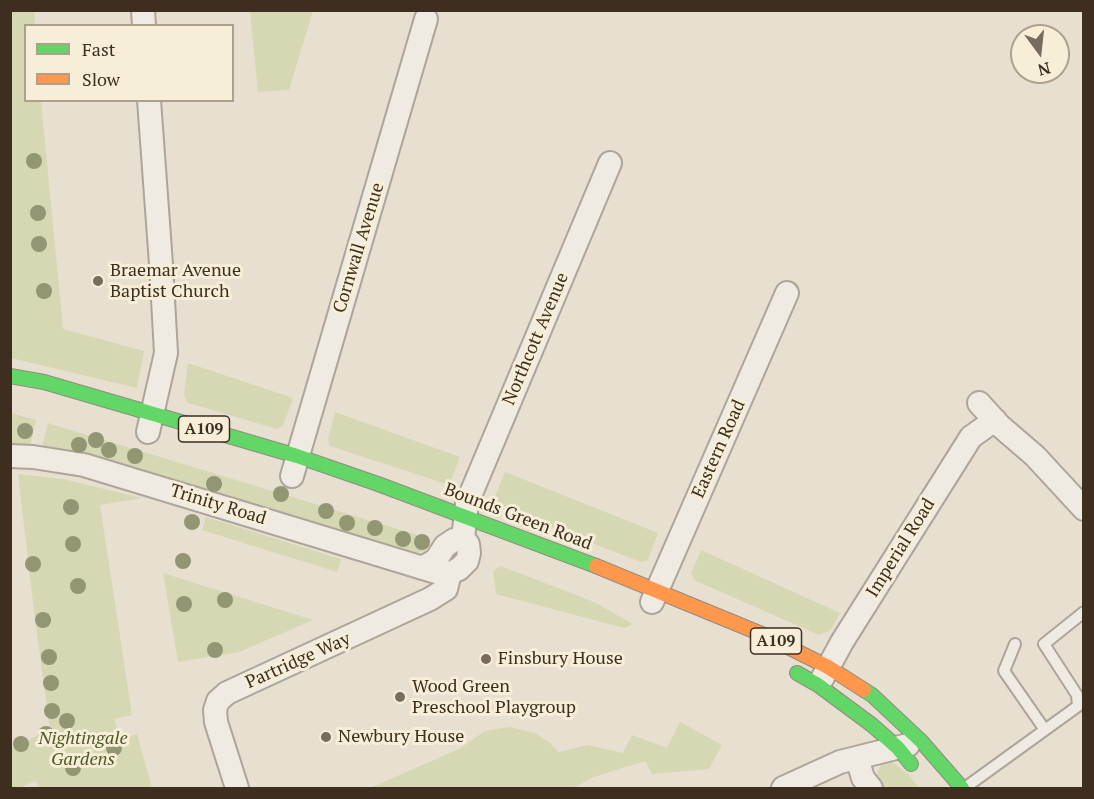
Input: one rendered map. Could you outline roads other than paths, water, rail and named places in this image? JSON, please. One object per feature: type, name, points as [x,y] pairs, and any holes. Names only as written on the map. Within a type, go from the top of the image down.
[{"type":"main road","name":"Bounds Green Road","points":[[10,376],[44,382],[150,427],[293,471],[464,531],[652,602],[764,635],[823,676],[898,748],[919,772]]},
{"type":"main road","name":"Bounds Green Road","points":[[788,669],[823,676],[872,695],[921,741],[963,789]]},
{"type":"street","name":"Cornwall Avenue","points":[[293,471],[426,19]]},
{"type":"street","points":[[149,102],[166,353],[150,427]]},
{"type":"street","name":"Northcott Avenue","points":[[464,531],[469,496],[610,163]]},
{"type":"street","name":"Eastern Road","points":[[652,602],[787,293]]},
{"type":"street","points":[[979,403],[1035,456],[1083,509]]},
{"type":"street","name":"Imperial Road","points":[[823,676],[971,437],[995,420]]},
{"type":"street","name":"Trinity Road","points":[[10,456],[84,465],[422,568],[450,573]]},
{"type":"street","points":[[422,568],[436,560],[445,546],[464,531],[469,553],[467,561],[459,569],[450,573]]},
{"type":"street","name":"Partridge Way","points":[[237,789],[216,722],[215,710],[218,701],[227,693],[430,599],[446,589],[450,573]]},
{"type":"street","points":[[783,789],[840,762],[921,741]]},
{"type":"street","points":[[857,758],[863,778],[871,789]]},
{"type":"lane","points":[[963,789],[1078,706],[1079,700],[1044,644],[1083,612]]},
{"type":"lane","points":[[1015,644],[1004,670],[1045,730]]},
{"type":"place","name":"Braemar Avenue Baptist Church","points":[[98,281]]},
{"type":"place","name":"Finsbury House","points":[[486,659]]},
{"type":"place","name":"Wood Green Preschool Playgroup","points":[[400,697]]},
{"type":"place","name":"Newbury House","points":[[326,737]]},
{"type":"park label","name":"Nightingale Gardens","points":[[83,750]]}]
